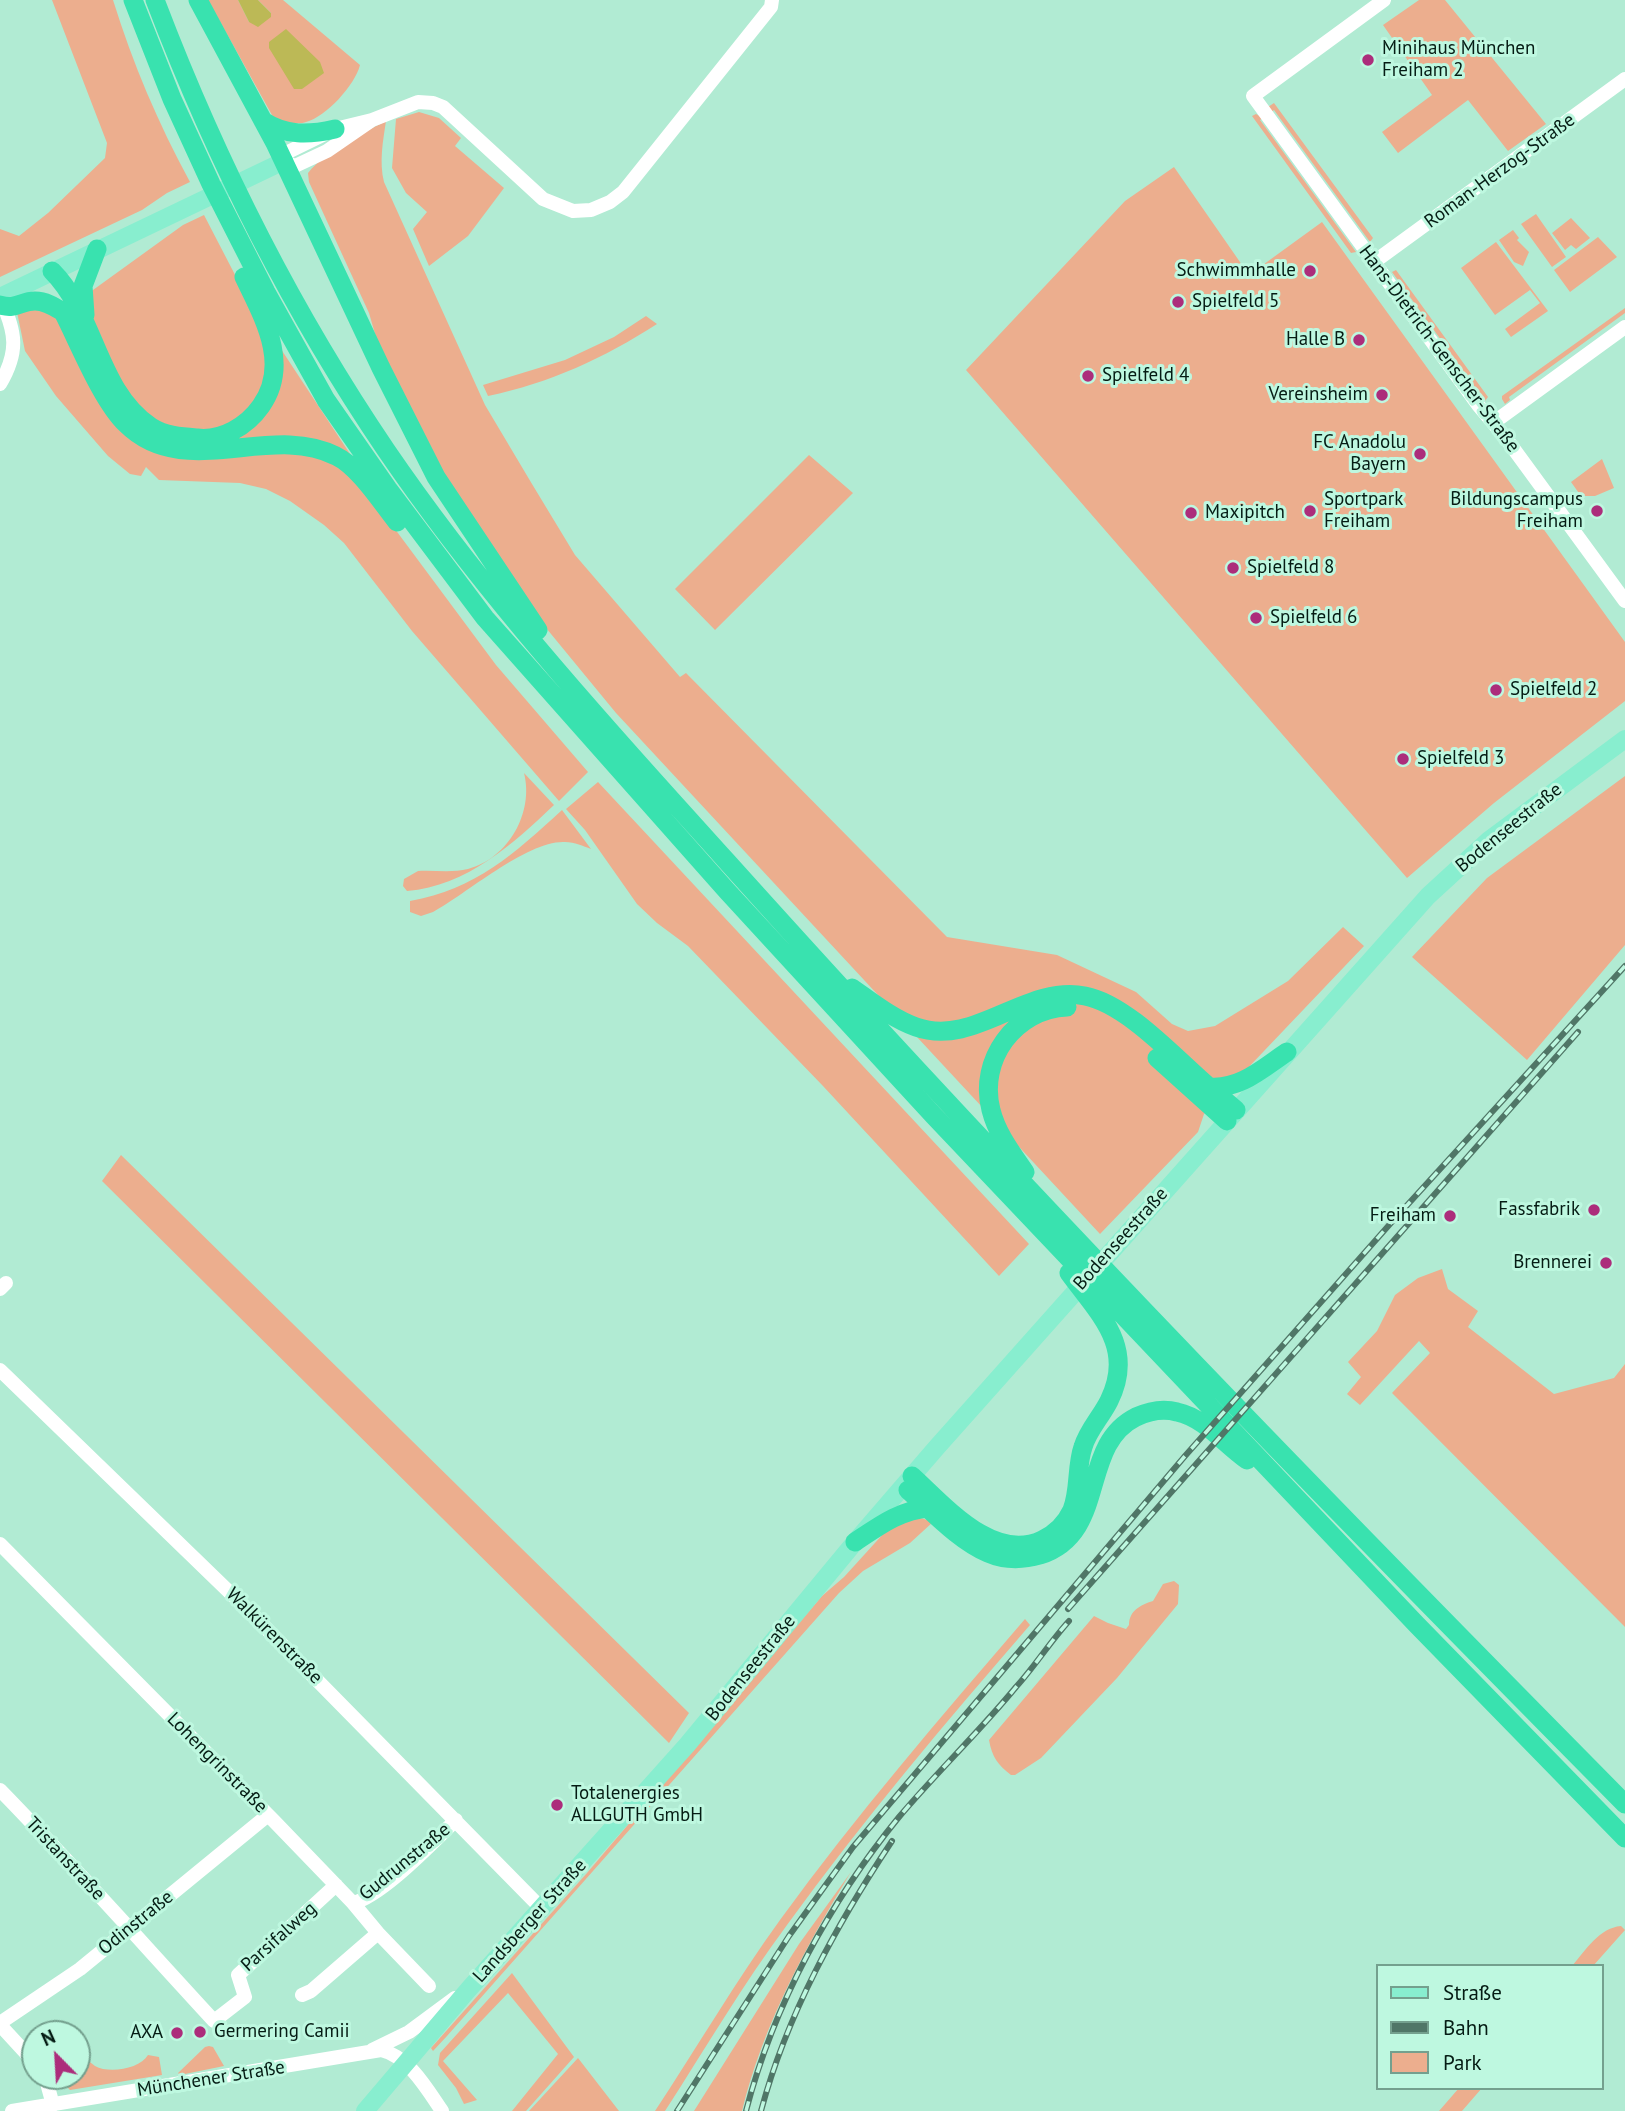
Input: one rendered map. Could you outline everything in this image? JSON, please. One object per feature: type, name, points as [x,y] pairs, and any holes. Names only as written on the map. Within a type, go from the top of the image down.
[{"type":"highway","points":[[133,0],[172,99],[211,184],[266,292],[326,400],[388,489],[485,618],[727,891],[934,1116],[1280,1482],[1625,1838]]},
{"type":"highway","points":[[155,0],[191,89],[248,213],[284,282],[350,395],[453,542],[580,699],[823,968],[1051,1214],[1386,1562],[1625,1804]]},
{"type":"highway","points":[[198,0],[263,121],[275,164],[436,477],[551,649],[580,699]]},
{"type":"highway","points":[[263,121],[276,130],[295,133],[341,132]]},
{"type":"highway","points":[[52,271],[66,285],[111,380],[130,409],[152,428],[172,436],[204,439],[239,428],[255,415],[274,384],[275,353],[266,323],[221,226],[211,184]]},
{"type":"highway","points":[[88,330],[83,286],[97,249]]},
{"type":"highway","points":[[52,271],[53,291],[63,312],[110,404],[125,424],[145,439],[190,452],[296,445],[335,455],[347,463],[370,488],[439,575],[485,618]]},
{"type":"highway","points":[[0,305],[10,308],[27,294],[63,312]]},
{"type":"highway","points":[[823,968],[894,1017],[917,1028],[943,1032],[972,1027],[1035,999],[1058,994],[1086,996],[1114,1006],[1131,1018],[1181,1071]]},
{"type":"highway","points":[[1051,1214],[1001,1135],[990,1110],[989,1078],[995,1055],[1010,1033],[1039,1012],[1057,1007],[1076,1007],[1110,1018],[1205,1089],[1231,1115]]},
{"type":"highway","points":[[1205,1089],[1245,1080],[1287,1052]]},
{"type":"highway","points":[[955,1523],[1002,1544],[1020,1546],[1038,1542],[1055,1532],[1072,1509],[1083,1447],[1110,1400],[1119,1373],[1118,1348],[1109,1328],[1021,1207]]},
{"type":"highway","points":[[908,1481],[955,1523],[968,1541],[996,1556],[1009,1559],[1033,1558],[1055,1549],[1073,1532],[1083,1518],[1108,1442],[1130,1420],[1151,1411],[1177,1411],[1193,1417],[1233,1450],[1280,1482]]},
{"type":"highway","points":[[855,1542],[894,1517],[933,1503]]},
{"type":"main road","points":[[0,297],[27,294],[52,271],[275,164]]},
{"type":"main road","name":"Bodenseestraße","points":[[656,1780],[908,1481],[1287,1052],[1429,896],[1461,865],[1519,817],[1625,739]]},
{"type":"main road","name":"Landsberger Straße","points":[[365,2111],[468,1990],[656,1780]]},
{"type":"street","points":[[275,164],[295,166],[327,151],[341,132],[418,102],[433,103],[443,107],[543,199],[573,211],[591,210],[610,202],[623,192],[771,6],[772,0]]},
{"type":"street","name":"Hans-Dietrich-Genscher-Straße","points":[[1384,0],[1253,96],[1478,405],[1625,601]]},
{"type":"street","name":"Roman-Herzog-Straße","points":[[1374,262],[1625,79]]},
{"type":"street","points":[[0,297],[11,320],[14,352],[0,384]]},
{"type":"street","points":[[1493,423],[1625,327]]},
{"type":"street","name":"Walkürenstraße","points":[[0,1370],[155,1518],[542,1909]]},
{"type":"street","name":"Lohengrinstraße","points":[[0,1544],[354,1903],[378,1933],[429,1986]]},
{"type":"street","name":"Tristanstraße","points":[[0,1790],[75,1867],[214,2021]]},
{"type":"street","name":"Odinstraße","points":[[0,2024],[80,1969],[268,1815]]},
{"type":"street","name":"Gudrunstraße","points":[[354,1903],[363,1900],[388,1881],[456,1820]]},
{"type":"street","name":"Parsifalweg","points":[[214,2021],[244,1997],[238,1975],[336,1885]]},
{"type":"street","points":[[302,1995],[319,1984],[378,1933]]},
{"type":"street","name":"Münchener Straße","points":[[12,2111],[371,2050],[409,2032],[468,1990]]},
{"type":"street","points":[[0,2024],[21,2047]]},
{"type":"street","points":[[371,2050],[391,2053],[405,2064],[442,2111]]},
{"type":"street","points":[[49,2090],[53,2105]]},
{"type":"green space","points":[[52,0],[113,0],[147,93],[190,182],[142,210],[0,277],[0,229],[19,236],[48,213],[105,158],[107,143]]},
{"type":"green space","points":[[208,0],[238,0],[249,22],[271,13],[258,0],[283,0],[360,65],[357,73],[339,99],[322,114],[303,123],[277,124]]},
{"type":"green space","points":[[1419,0],[1445,0],[1546,124],[1508,151],[1468,100],[1398,153],[1382,132],[1432,95],[1383,25]]},
{"type":"green space","points":[[1274,103],[1373,238],[1370,242],[1274,110],[1271,112],[1268,107]]},
{"type":"green space","points":[[419,112],[439,118],[461,138],[455,146],[504,188],[468,236],[429,266],[413,229],[427,212],[406,193],[392,168],[396,119]]},
{"type":"green space","points":[[1256,114],[1263,118],[1260,120],[1356,252],[1351,253],[1252,116]]},
{"type":"green space","points":[[386,121],[382,159],[384,182],[485,405],[575,555],[680,677],[686,673],[947,937],[1057,955],[1136,992],[1172,1024],[1188,1031],[1215,1026],[1288,981],[1343,927],[1364,946],[1204,1114],[1198,1132],[1100,1234],[616,713],[528,606],[462,511],[380,351],[369,313],[309,182],[308,173],[316,164],[344,143]]},
{"type":"green space","name":"Sportpark Freiham","points":[[1174,167],[1249,275],[1322,222],[1625,642],[1625,701],[1494,803],[1407,878],[966,370],[1125,201]]},
{"type":"green space","points":[[1536,214],[1566,257],[1552,267],[1521,224]]},
{"type":"green space","points":[[204,215],[246,296],[354,460],[389,521],[496,665],[588,772],[559,801],[412,631],[344,543],[324,525],[290,501],[266,489],[240,483],[159,480],[146,467],[141,476],[130,474],[108,456],[56,396],[25,351],[17,312],[34,308],[57,316],[183,225]]},
{"type":"green space","points":[[1571,218],[1590,238],[1576,249],[1571,245],[1565,250],[1552,233]]},
{"type":"green space","points":[[1513,230],[1519,238],[1517,240],[1529,252],[1523,266],[1514,262],[1499,240]]},
{"type":"green space","points":[[1598,237],[1617,257],[1570,292],[1554,270]]},
{"type":"green space","points":[[1496,242],[1548,311],[1511,337],[1505,329],[1540,303],[1530,290],[1495,315],[1461,268]]},
{"type":"green space","points":[[1396,270],[1488,397],[1485,401],[1392,272]]},
{"type":"green space","points":[[1625,308],[1625,313],[1509,397],[1510,400],[1505,404],[1502,396]]},
{"type":"green space","points":[[646,316],[657,324],[617,348],[555,376],[488,396],[483,385],[565,360],[614,337]]},
{"type":"green space","points":[[809,455],[853,493],[715,630],[675,589]]},
{"type":"green space","points":[[1602,459],[1614,488],[1595,496],[1581,496],[1571,482]]},
{"type":"green space","points":[[524,773],[554,805],[488,861],[450,881],[407,891],[403,886],[404,879],[418,871],[468,869],[483,863],[506,844],[515,832],[525,803]]},
{"type":"green space","points":[[1625,776],[1625,945],[1527,1060],[1412,957],[1487,878]]},
{"type":"green space","points":[[598,782],[1029,1244],[999,1276],[823,1086],[688,946],[637,904],[585,830],[566,809]]},
{"type":"green space","points":[[562,810],[591,849],[569,842],[550,844],[498,869],[433,912],[421,916],[410,912],[410,901],[455,888],[493,868]]},
{"type":"green space","points":[[121,1155],[689,1713],[669,1743],[102,1181]]},
{"type":"green space","points":[[1442,1269],[1448,1289],[1478,1311],[1468,1327],[1554,1394],[1614,1378],[1625,1364],[1625,1627],[1392,1393],[1430,1353],[1419,1341],[1360,1405],[1347,1394],[1361,1377],[1348,1362],[1377,1331],[1395,1295],[1418,1278]]},
{"type":"green space","points":[[921,1518],[933,1522],[910,1543],[863,1571],[839,1593],[433,2051],[431,2048],[587,1873],[822,1596],[844,1577],[894,1522]]},
{"type":"green space","points":[[1174,1581],[1179,1585],[1178,1604],[1117,1678],[1041,1758],[1015,1775],[1006,1771],[994,1756],[989,1740],[1094,1616],[1126,1629],[1136,1609],[1153,1601],[1163,1584]]},
{"type":"green space","points":[[1025,1619],[1030,1625],[845,1847],[787,1925],[665,2111],[655,2111],[748,1967],[809,1881],[900,1767]]},
{"type":"green space","points":[[851,1872],[818,1928],[774,2017],[742,2111],[694,2111],[799,1944]]},
{"type":"green space","points":[[1621,1926],[1625,1930],[1595,1964],[1574,1964],[1600,1935]]},
{"type":"green space","points":[[512,1973],[574,2057],[526,2111],[512,2111],[558,2054],[508,1993],[443,2061],[477,2100],[464,2104],[456,2088],[438,2065],[440,2053]]},
{"type":"green space","points":[[205,2047],[213,2047],[224,2066],[180,2075],[178,2073]]},
{"type":"green space","points":[[148,2055],[159,2057],[162,2075],[91,2087],[91,2062],[101,2068],[116,2070],[131,2067]]},
{"type":"green space","points":[[578,2058],[619,2111],[529,2111]]},
{"type":"green space","points":[[1457,2090],[1480,2090],[1462,2111],[1439,2111]]},
{"type":"shaded area","points":[[238,0],[258,0],[271,13],[271,17],[258,27],[249,22]]},
{"type":"shaded area","points":[[286,29],[320,62],[324,73],[302,89],[294,89],[269,48],[269,42]]},
{"type":"railway","points":[[677,2111],[789,1936],[853,1847],[1185,1456],[1390,1224],[1625,966]]},
{"type":"railway","points":[[1068,1609],[1578,1032]]},
{"type":"railway","points":[[746,2111],[758,2071],[788,1994],[849,1884],[899,1817],[1002,1704],[1069,1621]]},
{"type":"railway","points":[[761,2111],[799,2005],[833,1937],[892,1841]]},
{"type":"place","name":"Minihaus München Freiham 2","points":[[1368,60]]},
{"type":"place","name":"Schwimmhalle","points":[[1310,271]]},
{"type":"place","name":"Spielfeld 5","points":[[1178,302]]},
{"type":"place","name":"Halle B","points":[[1359,340]]},
{"type":"place","name":"Spielfeld 4","points":[[1088,376]]},
{"type":"place","name":"Vereinsheim","points":[[1382,395]]},
{"type":"place","name":"FC Anadolu Bayern","points":[[1420,454]]},
{"type":"place","name":"Sportpark Freiham","points":[[1310,511]]},
{"type":"place","name":"Bildungscampus Freiham","points":[[1597,511]]},
{"type":"place","name":"Maxipitch","points":[[1191,513]]},
{"type":"place","name":"Spielfeld 8","points":[[1233,568]]},
{"type":"place","name":"Spielfeld 6","points":[[1256,618]]},
{"type":"place","name":"Spielfeld 2","points":[[1496,690]]},
{"type":"place","name":"Spielfeld 3","points":[[1403,759]]},
{"type":"place","name":"Fassfabrik","points":[[1594,1210]]},
{"type":"place","name":"Freiham","points":[[1450,1216]]},
{"type":"place","name":"Brennerei","points":[[1606,1263]]},
{"type":"place","name":"Totalenergies ALLGUTH GmbH","points":[[557,1805]]},
{"type":"place","name":"Germering Camii","points":[[200,2032]]},
{"type":"place","name":"AXA","points":[[177,2033]]}]
